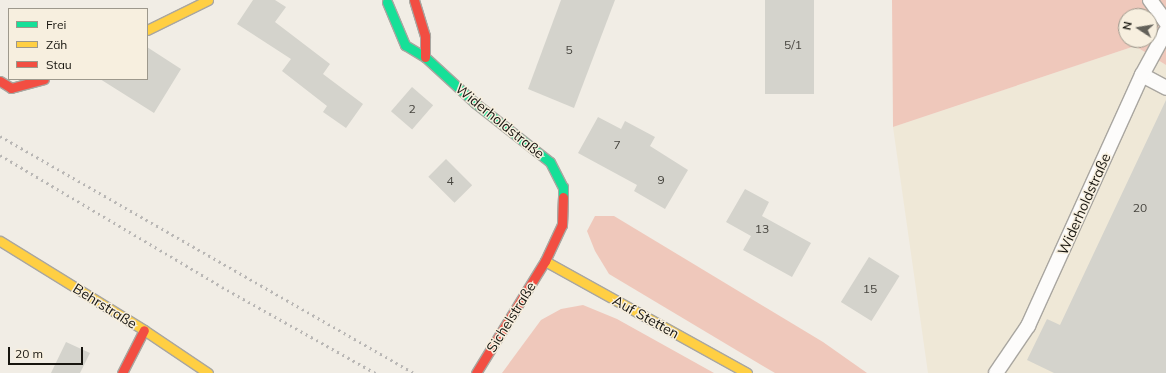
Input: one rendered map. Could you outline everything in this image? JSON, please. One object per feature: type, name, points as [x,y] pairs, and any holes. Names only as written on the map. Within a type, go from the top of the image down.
[{"type":"street","points":[[148,30],[208,0]]},
{"type":"street","points":[[414,0],[425,36],[425,57]]},
{"type":"street","points":[[375,1],[391,1]]},
{"type":"street","name":"Widerholdstraße","points":[[391,1],[405,45],[425,57],[475,103],[530,144],[550,162],[564,187],[562,225],[545,261]]},
{"type":"street","points":[[0,81],[11,88],[40,80]]},
{"type":"street","name":"Behrstraße","points":[[0,241],[144,330],[208,373]]},
{"type":"street","name":"Sichelstraße","points":[[476,373],[545,261]]},
{"type":"street","name":"Auf Stetten","points":[[545,261],[747,373]]},
{"type":"street","points":[[122,373],[144,330]]},
{"type":"lane","points":[[1150,0],[1166,22]]},
{"type":"lane","name":"Widerholdstraße","points":[[996,373],[1028,326],[1142,75],[1166,31]]},
{"type":"lane","points":[[1142,75],[1166,88]]},
{"type":"shaded area","points":[[892,0],[1166,0],[1166,65],[1138,48],[1158,48],[1158,8],[1118,8],[1118,48],[1129,48],[893,127]]},
{"type":"shaded area","points":[[1129,48],[1138,48],[1166,65],[1166,373],[928,373],[893,127]]},
{"type":"shaded area","points":[[595,216],[614,216],[823,342],[867,373],[775,373],[609,274],[595,251],[587,231]]},
{"type":"shaded area","points":[[583,305],[617,319],[714,373],[502,373],[541,320],[561,309]]},
{"type":"building","points":[[253,0],[275,0],[286,7],[275,22],[330,64],[323,74],[363,104],[346,128],[323,112],[327,106],[282,71],[291,59],[237,24]]},
{"type":"building","points":[[561,0],[615,0],[574,108],[528,89]]},
{"type":"building","points":[[765,0],[814,0],[814,94],[765,94]]},
{"type":"building","points":[[148,48],[181,69],[154,113],[102,80],[148,80]]},
{"type":"building","points":[[412,87],[433,105],[412,130],[391,111]]},
{"type":"building","points":[[1166,100],[1166,373],[1054,373],[1027,360],[1047,319],[1060,325]]},
{"type":"building","points":[[598,117],[621,129],[625,121],[655,137],[650,146],[688,170],[665,209],[634,191],[637,185],[578,153]]},
{"type":"building","points":[[446,159],[472,185],[454,203],[428,177]]},
{"type":"building","points":[[745,189],[769,202],[762,216],[811,243],[792,277],[743,250],[751,236],[726,222]]},
{"type":"building","points":[[869,257],[900,276],[871,321],[841,302]]},
{"type":"building","points":[[66,342],[90,353],[80,373],[51,373]]},
{"type":"railway","points":[[0,136],[414,373]]},
{"type":"railway","points":[[0,155],[222,287],[375,373]]},
{"type":"traffic: fast","points":[[387,2],[405,45],[425,57],[475,103],[550,162],[563,187],[563,197]]},
{"type":"traffic: slow","points":[[148,30],[208,0]]},
{"type":"traffic: slow","points":[[0,241],[144,330],[208,373]]},
{"type":"traffic: slow","points":[[545,261],[747,373]]},
{"type":"traffic: jam","points":[[414,0],[425,36],[425,57]]},
{"type":"traffic: jam","points":[[0,81],[11,88],[40,80]]},
{"type":"traffic: jam","points":[[476,373],[545,261],[562,225],[563,197]]},
{"type":"traffic: jam","points":[[122,373],[144,330]]}]
